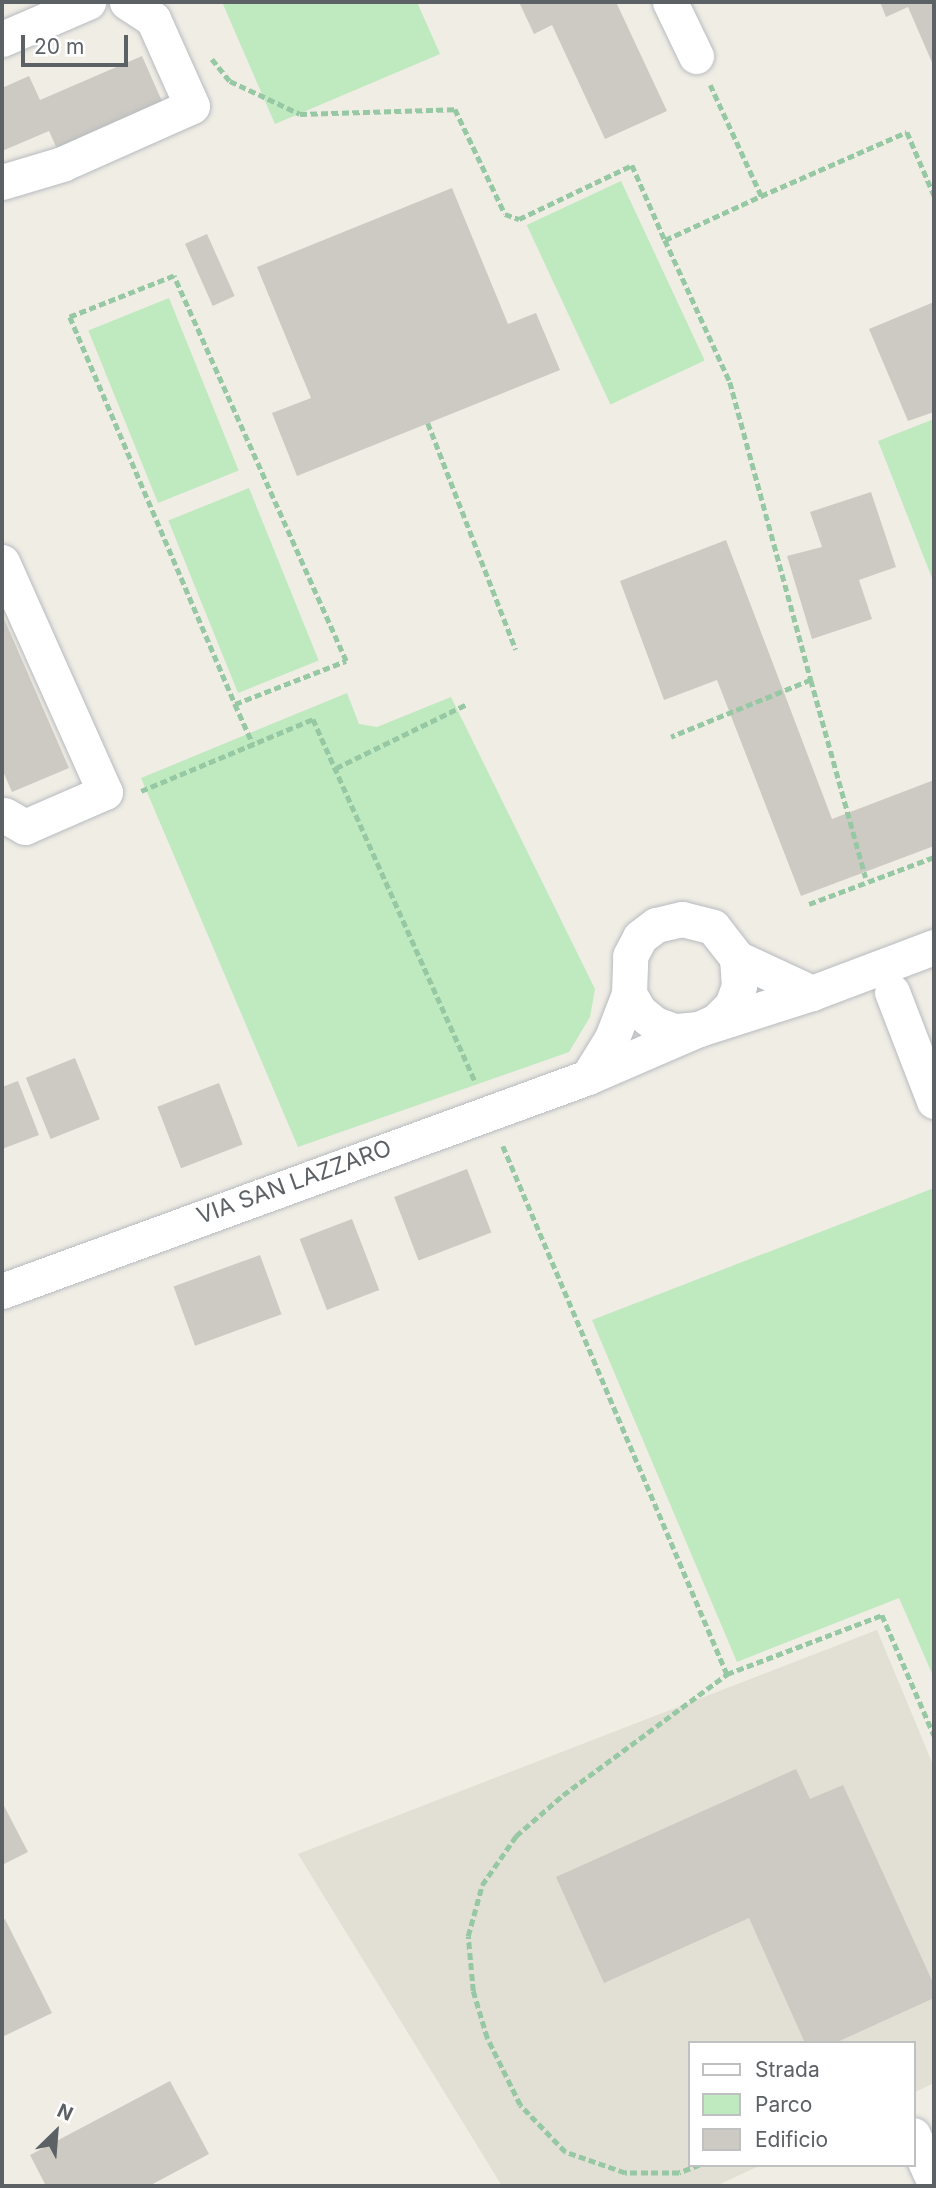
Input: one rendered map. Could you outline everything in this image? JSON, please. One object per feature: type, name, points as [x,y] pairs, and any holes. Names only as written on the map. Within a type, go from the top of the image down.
[{"type":"street","points":[[2,39],[88,2]]},
{"type":"street","points":[[2,182],[62,163],[192,106],[153,19],[127,2]]},
{"type":"street","points":[[670,2],[696,56]]},
{"type":"street","points":[[2,562],[105,792],[25,827],[2,814]]},
{"type":"street","points":[[588,1077],[612,1038],[629,994],[630,956],[640,937],[656,925],[682,919],[702,922],[728,941],[737,958],[812,993]]},
{"type":"street","name":"VIA SAN LAZZARO","points":[[2,1291],[494,1126],[588,1077],[699,1030],[812,993],[934,947]]},
{"type":"street","name":"VIA SAN LAZZARO","points":[[629,994],[639,1011],[655,1024],[674,1031],[699,1030],[716,1021],[732,1005],[739,986],[737,958]]},
{"type":"street","points":[[892,992],[934,1101]]},
{"type":"street","points":[[915,2132],[934,2122]]},
{"type":"street","points":[[915,2137],[934,2180]]},
{"type":"path","points":[[207,51],[230,81],[300,114],[455,108],[505,214],[519,219],[632,165],[730,382],[866,878]]},
{"type":"path","points":[[696,56],[761,196]]},
{"type":"path","points":[[665,240],[906,132],[934,194]]},
{"type":"path","points":[[235,704],[346,661],[174,276],[71,317],[235,704],[253,744]]},
{"type":"path","points":[[428,423],[516,650]]},
{"type":"path","points":[[671,737],[811,680]]},
{"type":"path","points":[[336,768],[466,705]]},
{"type":"path","points":[[105,792],[123,798],[313,719],[494,1126],[727,1674]]},
{"type":"path","points":[[809,904],[934,856]]},
{"type":"path","points":[[695,2167],[679,2173],[625,2173],[565,2152],[520,2105],[487,2038],[473,1991],[468,1936],[482,1885],[516,1836],[563,1796],[727,1674],[882,1615],[934,1735]]},
{"type":"shaded area","points":[[877,1630],[934,1767],[934,2083],[915,2092],[915,2041],[688,2041],[688,2167],[757,2167],[716,2186],[502,2186],[298,1854]]},
{"type":"green space","points":[[222,2],[417,2],[440,54],[275,124]]},
{"type":"green space","points":[[621,181],[705,360],[610,404],[527,225]]},
{"type":"green space","points":[[169,298],[239,470],[158,503],[88,331]]},
{"type":"green space","points":[[934,419],[934,583],[878,441]]},
{"type":"green space","points":[[249,488],[319,660],[238,693],[168,521]]},
{"type":"green space","points":[[347,693],[359,724],[377,727],[451,697],[595,989],[590,1017],[569,1052],[298,1147],[141,778]]},
{"type":"green space","points":[[934,1188],[934,1678],[899,1598],[737,1662],[592,1320]]},
{"type":"building","points":[[519,2],[616,2],[667,111],[605,139],[552,25],[534,34]]},
{"type":"building","points":[[880,2],[934,2],[934,67],[908,7],[886,17]]},
{"type":"building","points":[[142,56],[165,108],[59,153],[49,131],[2,151],[2,88],[29,76],[40,100]]},
{"type":"building","points":[[452,188],[508,324],[536,313],[560,370],[297,476],[272,413],[311,398],[257,267]]},
{"type":"building","points":[[207,234],[235,296],[213,306],[185,244]]},
{"type":"building","points":[[934,302],[934,412],[908,421],[869,329]]},
{"type":"building","points":[[871,492],[896,567],[859,580],[872,619],[812,639],[787,556],[822,547],[810,512]]},
{"type":"building","points":[[726,540],[832,819],[934,780],[934,846],[801,896],[717,680],[664,700],[620,581]]},
{"type":"building","points":[[2,614],[69,768],[12,792],[2,769]]},
{"type":"building","points":[[75,1058],[100,1119],[51,1139],[26,1078]]},
{"type":"building","points":[[18,1081],[39,1135],[2,1149],[2,1087]]},
{"type":"building","points":[[219,1083],[243,1145],[181,1168],[157,1107]]},
{"type":"building","points":[[467,1169],[491,1232],[419,1260],[394,1197]]},
{"type":"building","points":[[352,1219],[379,1290],[327,1310],[300,1239]]},
{"type":"building","points":[[260,1255],[282,1314],[195,1346],[174,1286]]},
{"type":"building","points":[[796,1769],[810,1799],[843,1785],[934,1985],[934,1998],[839,2041],[804,2041],[749,1918],[604,1983],[556,1877]]},
{"type":"building","points":[[2,1802],[28,1852],[2,1865]]},
{"type":"building","points":[[5,1919],[52,2013],[2,2037],[2,1921]]},
{"type":"building","points":[[170,2081],[209,2154],[149,2186],[46,2186],[30,2155]]}]
